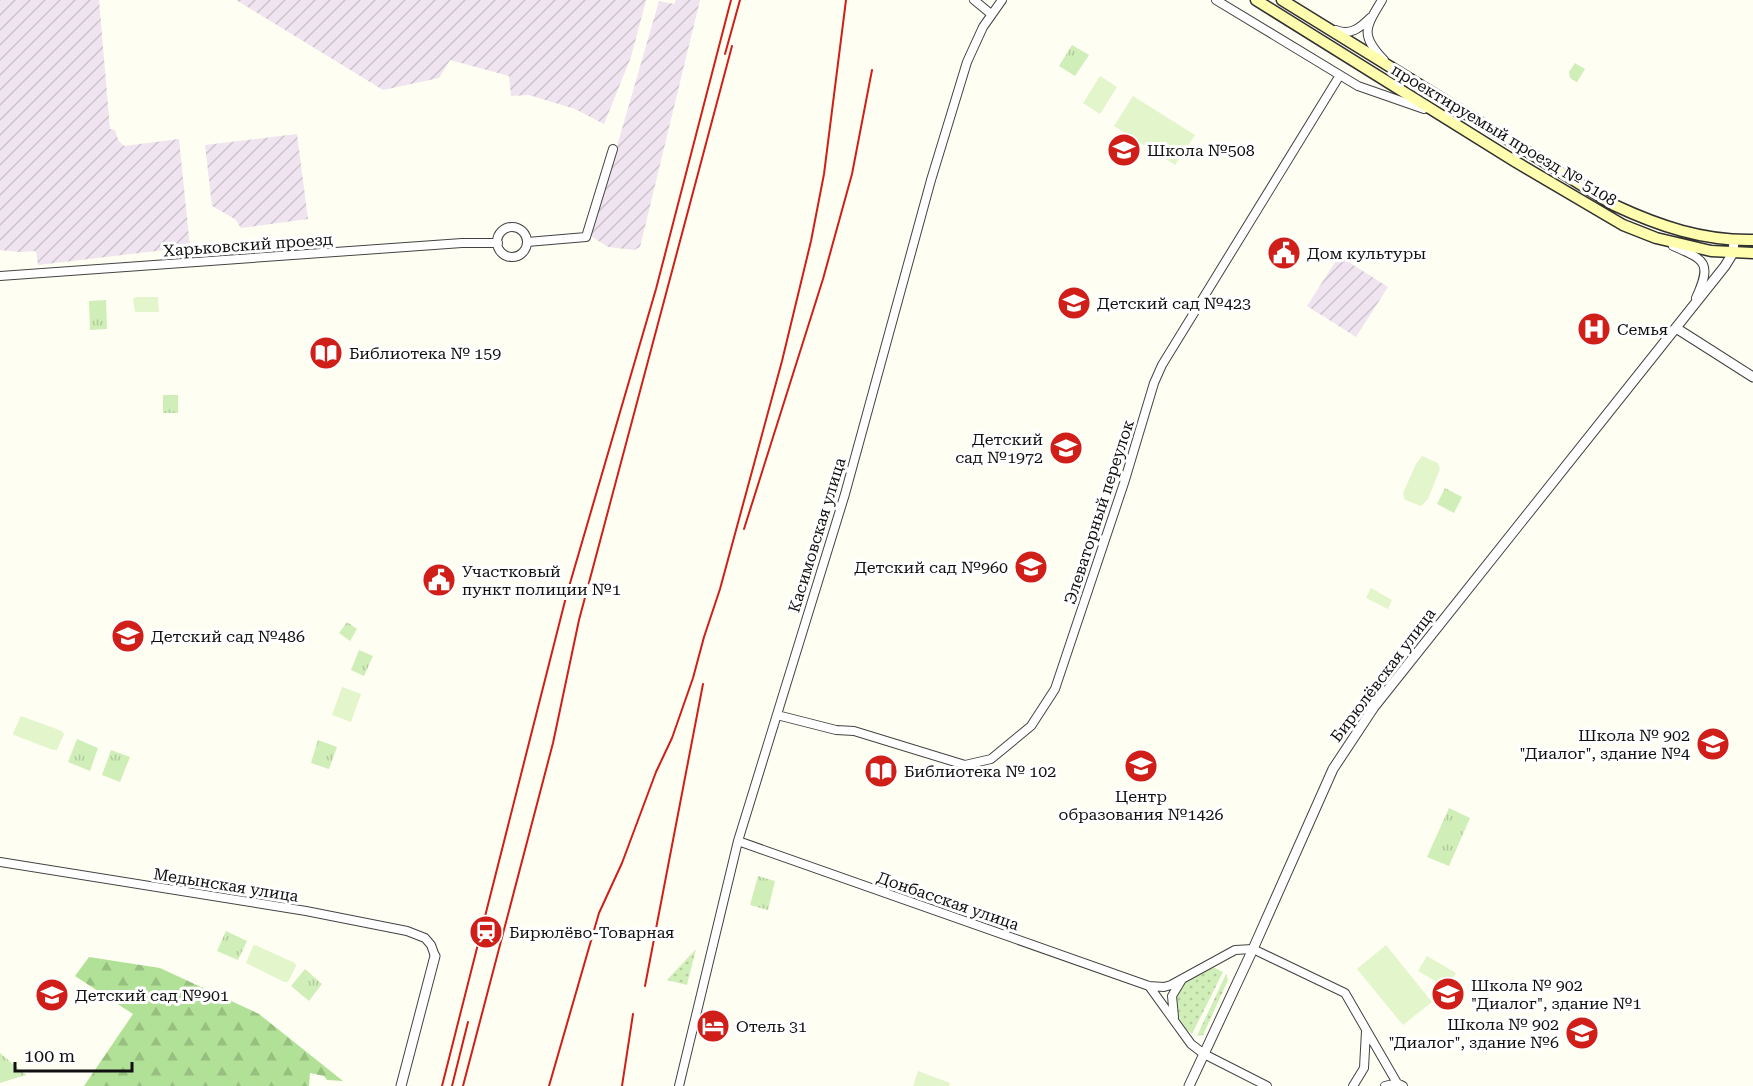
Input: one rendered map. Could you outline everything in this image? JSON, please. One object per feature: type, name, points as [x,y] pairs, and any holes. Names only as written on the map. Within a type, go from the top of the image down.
[{"type":"main road","name":"проектируемый проезд № 5108","points":[[1256,0],[1623,225],[1656,238],[1711,251],[1753,253]]},
{"type":"main road","name":"проектируемый проезд № 5108","points":[[1282,0],[1614,205],[1656,224],[1686,233],[1734,240],[1753,240]]},
{"type":"street","points":[[974,0],[991,14]]},
{"type":"street","name":"Касимовская улица","points":[[679,1086],[738,842],[845,495],[879,364],[959,87],[975,43],[991,14],[1002,0]]},
{"type":"street","points":[[1216,0],[1358,86],[1448,119]]},
{"type":"street","points":[[1320,23],[1338,31],[1348,33],[1354,31],[1371,17],[1382,0]]},
{"type":"street","points":[[1371,17],[1367,32],[1370,43],[1392,68]]},
{"type":"street","name":"Элеваторный переулок","points":[[777,715],[836,730],[854,731],[965,765],[991,759],[1031,726],[1055,689],[1124,483],[1154,383],[1162,365],[1340,75]]},
{"type":"street","points":[[527,242],[586,237],[613,149]]},
{"type":"street","points":[[512,227],[522,231],[527,242],[520,255],[513,257],[500,250],[498,243],[501,232],[512,227]]},
{"type":"street","points":[[1656,238],[1694,255],[1703,263],[1705,277],[1691,308]]},
{"type":"street","points":[[1733,253],[1734,240]]},
{"type":"street","name":"Харьковский проезд","points":[[0,276],[462,243],[498,243]]},
{"type":"street","name":"Бирюлёвская улица","points":[[1189,1086],[1333,768],[1374,707],[1676,328],[1733,253]]},
{"type":"street","points":[[1676,328],[1753,377]]},
{"type":"street","name":"Донбасская улица","points":[[738,842],[1149,986]]},
{"type":"street","name":"Медынская улица","points":[[0,862],[306,911],[408,931],[425,938],[431,945],[435,956]]},
{"type":"street","points":[[1149,986],[1171,985],[1235,950],[1253,949],[1345,993],[1400,1085],[1384,1086]]},
{"type":"street","points":[[401,1086],[435,956]]},
{"type":"street","points":[[1175,1022],[1172,996],[1178,984],[1187,976]]},
{"type":"street","points":[[1149,986],[1191,1044],[1204,1054],[1267,1086]]},
{"type":"street","points":[[1353,1086],[1364,1068],[1365,1028]]},
{"type":"shaded area","points":[[0,0],[99,0],[110,129],[115,130],[118,140],[124,146],[179,139],[190,247],[38,265],[36,251],[0,250]]},
{"type":"shaded area","points":[[236,0],[646,0],[631,57],[604,124],[575,109],[529,95],[511,96],[509,76],[450,60],[439,78],[383,90]]},
{"type":"shaded area","points":[[676,0],[700,0],[640,247],[634,250],[608,247],[591,236],[659,1],[674,4]]},
{"type":"shaded area","points":[[297,134],[308,219],[241,228],[235,219],[212,206],[205,145]]},
{"type":"shaded area","points":[[1339,256],[1388,287],[1356,337],[1307,306]]},
{"type":"green space","points":[[1072,45],[1089,55],[1075,76],[1059,66]]},
{"type":"green space","points":[[1575,63],[1585,69],[1577,82],[1570,78],[1569,72]]},
{"type":"green space","points":[[1100,76],[1117,87],[1100,114],[1083,103]]},
{"type":"green space","points":[[1133,96],[1195,135],[1175,165],[1114,126]]},
{"type":"green space","points":[[158,297],[159,312],[135,312],[133,299]]},
{"type":"green space","points":[[106,300],[107,329],[90,330],[89,301]]},
{"type":"green space","points":[[163,395],[178,395],[178,413],[163,413]]},
{"type":"green space","points":[[1422,456],[1438,463],[1440,469],[1428,499],[1421,506],[1405,500],[1403,493]]},
{"type":"green space","points":[[1445,488],[1462,497],[1454,513],[1437,504]]},
{"type":"green space","points":[[1371,588],[1392,600],[1388,609],[1366,598]]},
{"type":"green space","points":[[347,622],[357,629],[350,641],[339,633]]},
{"type":"green space","points":[[359,650],[373,656],[364,676],[351,670]]},
{"type":"green space","points":[[342,687],[361,694],[351,722],[332,715]]},
{"type":"green space","points":[[21,716],[62,731],[64,734],[57,750],[14,735]]},
{"type":"green space","points":[[77,739],[98,748],[90,771],[68,762]]},
{"type":"green space","points":[[318,740],[337,747],[329,769],[311,763]]},
{"type":"green space","points":[[111,750],[130,757],[120,782],[102,775]]},
{"type":"green space","points":[[1449,808],[1470,818],[1449,866],[1427,857]]},
{"type":"green space","points":[[758,876],[775,881],[768,910],[750,905]]},
{"type":"green space","points":[[226,931],[247,941],[238,960],[217,951]]},
{"type":"green space","points":[[255,945],[295,963],[296,966],[288,982],[246,963]]},
{"type":"green space","points":[[1386,945],[1432,1002],[1403,1025],[1357,969]]},
{"type":"green space","points":[[696,949],[687,985],[667,980]]},
{"type":"green space","points":[[1427,956],[1456,973],[1447,988],[1418,971]]},
{"type":"green space","points":[[89,957],[160,968],[259,1014],[343,1081],[327,1080],[324,1076],[310,1073],[309,1086],[84,1086],[133,1014],[75,976]]},
{"type":"green space","points":[[1213,967],[1223,972],[1192,1034],[1181,1023],[1176,1013],[1174,1003],[1176,994],[1190,978]]},
{"type":"green space","points":[[305,969],[322,984],[309,1001],[291,986]]},
{"type":"green space","points":[[1226,974],[1228,980],[1203,1035],[1197,1036]]},
{"type":"green space","points":[[0,1053],[26,1075],[0,1083]]},
{"type":"green space","points":[[918,1071],[950,1083],[949,1086],[913,1086]]},
{"type":"railway","points":[[442,1086],[566,597],[656,289],[731,0]]},
{"type":"railway","points":[[725,54],[740,0]]},
{"type":"railway","points":[[549,1086],[599,913],[622,863],[656,772],[672,738],[720,589],[782,361],[811,241],[824,174],[846,0]]},
{"type":"railway","points":[[463,1086],[553,743],[579,620],[732,46]]},
{"type":"railway","points":[[744,529],[823,279],[852,174],[872,70]]},
{"type":"railway","points":[[645,986],[703,684]]},
{"type":"railway","points":[[622,1086],[633,1014]]},
{"type":"railway","points":[[452,1086],[468,1022]]},
{"type":"place","name":"Школа №508","points":[[1124,150]]},
{"type":"place","name":"Дом культуры","points":[[1284,253]]},
{"type":"place","name":"Детский сад №423","points":[[1074,303]]},
{"type":"place","name":"Семья","points":[[1594,329]]},
{"type":"place","name":"Библиотека № 159","points":[[326,353]]},
{"type":"place","name":"Детский сад №1972","points":[[1066,448]]},
{"type":"place","name":"Детский сад №960","points":[[1031,567]]},
{"type":"place","name":"Участковый пункт полиции №1","points":[[439,580]]},
{"type":"place","name":"Детский сад №486","points":[[128,636]]},
{"type":"place","name":"Школа № 902 \"Диалог\", здание №4","points":[[1713,744]]},
{"type":"place","name":"Центр образования №1426","points":[[1141,766]]},
{"type":"place","name":"Библиотека № 102","points":[[881,771]]},
{"type":"place","name":"Бирюлёво-Товарная","points":[[486,932]]},
{"type":"place","name":"Школа № 902 \"Диалог\", здание №1","points":[[1448,994]]},
{"type":"place","name":"Детский сад №901","points":[[52,995]]},
{"type":"place","name":"Отель 31","points":[[713,1026]]},
{"type":"place","name":"Школа № 902 \"Диалог\", здание №6","points":[[1582,1033]]}]
